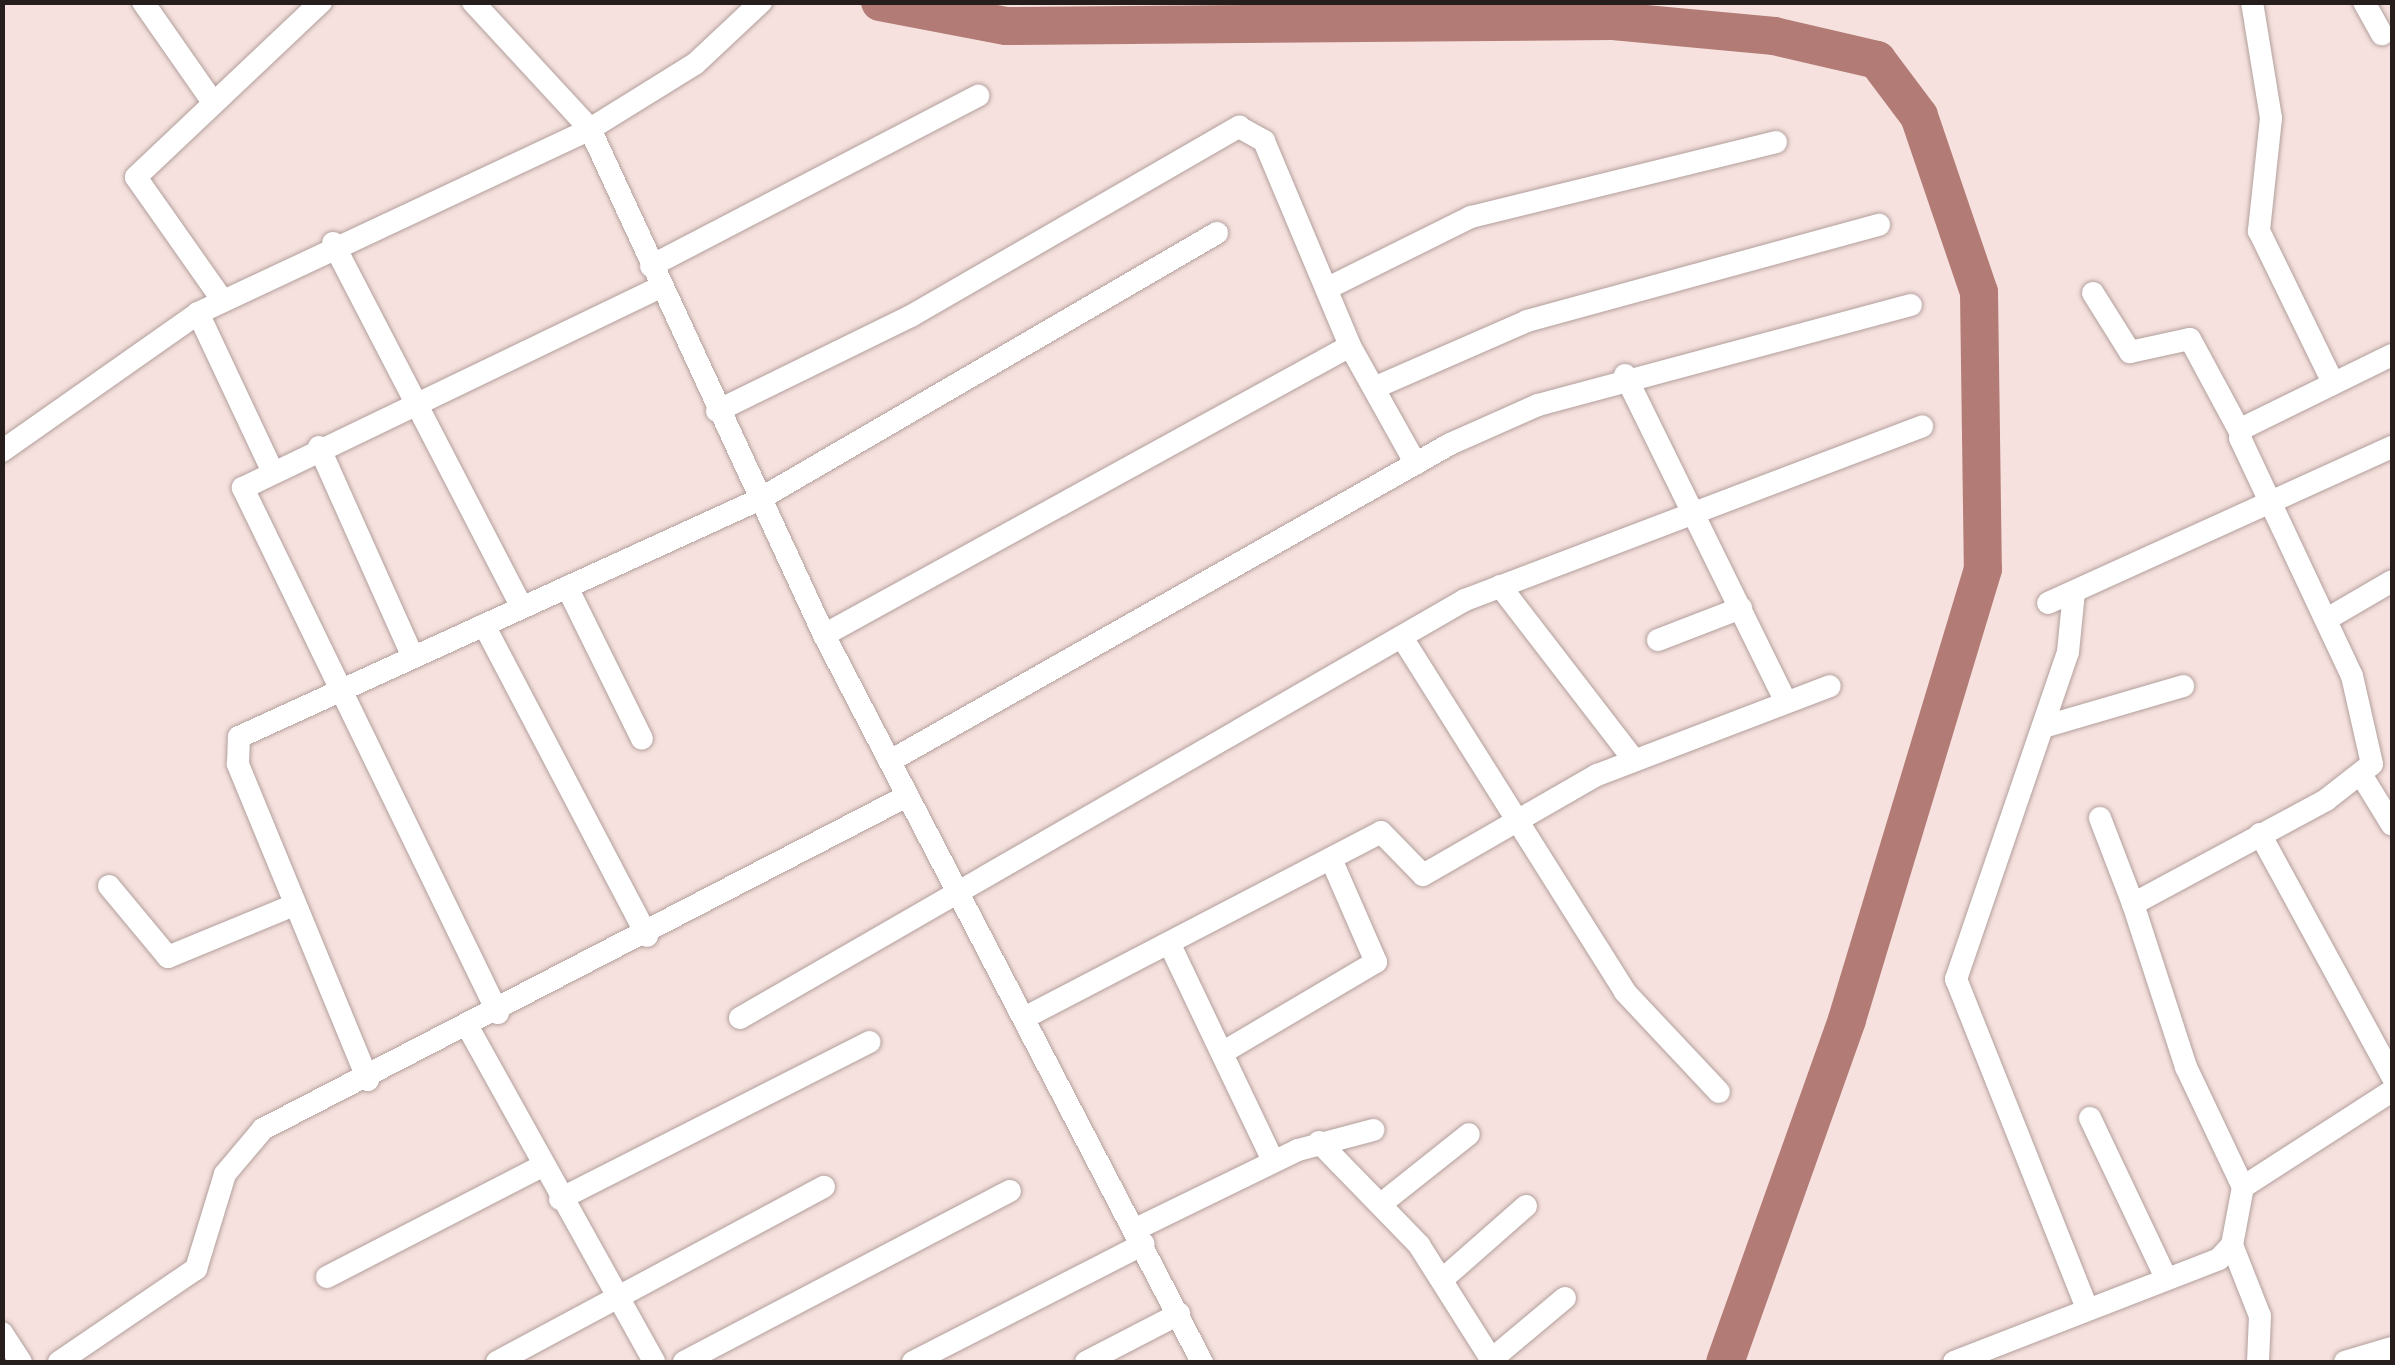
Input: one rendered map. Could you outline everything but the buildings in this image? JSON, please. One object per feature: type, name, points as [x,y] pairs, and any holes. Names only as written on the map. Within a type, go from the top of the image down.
[{"type":"street","points":[[143,2],[212,101]]},
{"type":"street","points":[[223,301],[136,178],[212,101],[321,2]]},
{"type":"street","points":[[473,2],[590,130],[758,500],[824,635],[1140,1236],[1202,1362]]},
{"type":"street","points":[[2364,2],[2382,34]]},
{"type":"street","points":[[2253,3],[2271,118],[2259,231],[2333,383]]},
{"type":"street","points":[[2,451],[198,313],[333,244],[590,130],[753,12]]},
{"type":"street","points":[[498,1013],[244,498],[247,482],[656,276],[978,96]]},
{"type":"street","points":[[717,411],[911,316],[1239,127],[1264,141],[1350,346],[1416,464]]},
{"type":"street","points":[[1328,288],[1471,218],[1776,142]]},
{"type":"street","points":[[1374,388],[1527,322],[1879,224]]},
{"type":"street","points":[[368,1080],[294,905],[234,743],[336,691],[758,500],[1216,233]]},
{"type":"street","points":[[333,244],[522,607]]},
{"type":"street","points":[[2093,293],[2130,352],[2190,339],[2240,432],[2270,506],[2327,619],[2373,741],[2362,776],[2133,904]]},
{"type":"street","points":[[890,762],[1416,464],[1538,404],[1625,376],[1911,305]]},
{"type":"street","points":[[198,313],[272,470]]},
{"type":"street","points":[[824,635],[1350,346]]},
{"type":"street","points":[[2240,432],[2392,355]]},
{"type":"street","points":[[1625,376],[1696,512],[1786,702]]},
{"type":"street","points":[[740,1018],[1500,586],[1922,426]]},
{"type":"street","points":[[319,447],[413,657]]},
{"type":"street","points":[[2048,603],[2270,506],[2392,447]]},
{"type":"street","points":[[2327,619],[2392,582]]},
{"type":"street","points":[[567,586],[642,739]]},
{"type":"street","points":[[1500,586],[1634,760]]},
{"type":"street","points":[[2074,592],[2068,652],[1956,978],[2087,1309]]},
{"type":"street","points":[[1658,640],[1741,608]]},
{"type":"street","points":[[484,626],[647,936]]},
{"type":"street","points":[[1403,639],[1625,992],[1718,1092]]},
{"type":"street","points":[[1026,1018],[1171,948],[1386,831],[1423,875],[1515,818],[1634,760],[1830,686]]},
{"type":"street","points":[[2042,728],[2183,686]]},
{"type":"street","points":[[2362,776],[2392,824]]},
{"type":"street","points":[[59,1362],[196,1268],[240,1146],[647,936],[907,796]]},
{"type":"street","points":[[2100,818],[2133,904],[2179,1048],[2243,1187],[2232,1245],[2260,1316],[2258,1362]]},
{"type":"street","points":[[2260,834],[2392,1076]]},
{"type":"street","points":[[1222,1053],[1376,962],[1331,859]]},
{"type":"street","points":[[109,886],[168,957],[294,905]]},
{"type":"street","points":[[1171,948],[1273,1161]]},
{"type":"street","points":[[469,1028],[560,1199],[654,1362]]},
{"type":"street","points":[[560,1199],[869,1042]]},
{"type":"street","points":[[2243,1187],[2392,1091]]},
{"type":"street","points":[[2090,1118],[2166,1278]]},
{"type":"street","points":[[914,1362],[1273,1161],[1319,1142],[1373,1130]]},
{"type":"street","points":[[1380,1204],[1469,1134]]},
{"type":"street","points":[[1319,1142],[1444,1278],[1492,1360],[1565,1298]]},
{"type":"street","points":[[327,1277],[542,1166]]},
{"type":"street","points":[[497,1362],[824,1187]]},
{"type":"street","points":[[684,1362],[1010,1190]]},
{"type":"street","points":[[1444,1278],[1526,1206]]},
{"type":"street","points":[[1954,1362],[2166,1278],[2232,1245]]},
{"type":"street","points":[[1086,1362],[1178,1314]]},
{"type":"street","points":[[2,1333],[21,1362]]},
{"type":"street","points":[[2345,1362],[2392,1348]]},
{"type":"waterway","points":[[880,2],[1006,26],[1613,21],[1774,36],[1877,60],[1919,116],[1979,292],[1983,569],[1847,1020],[1725,1362]]}]
